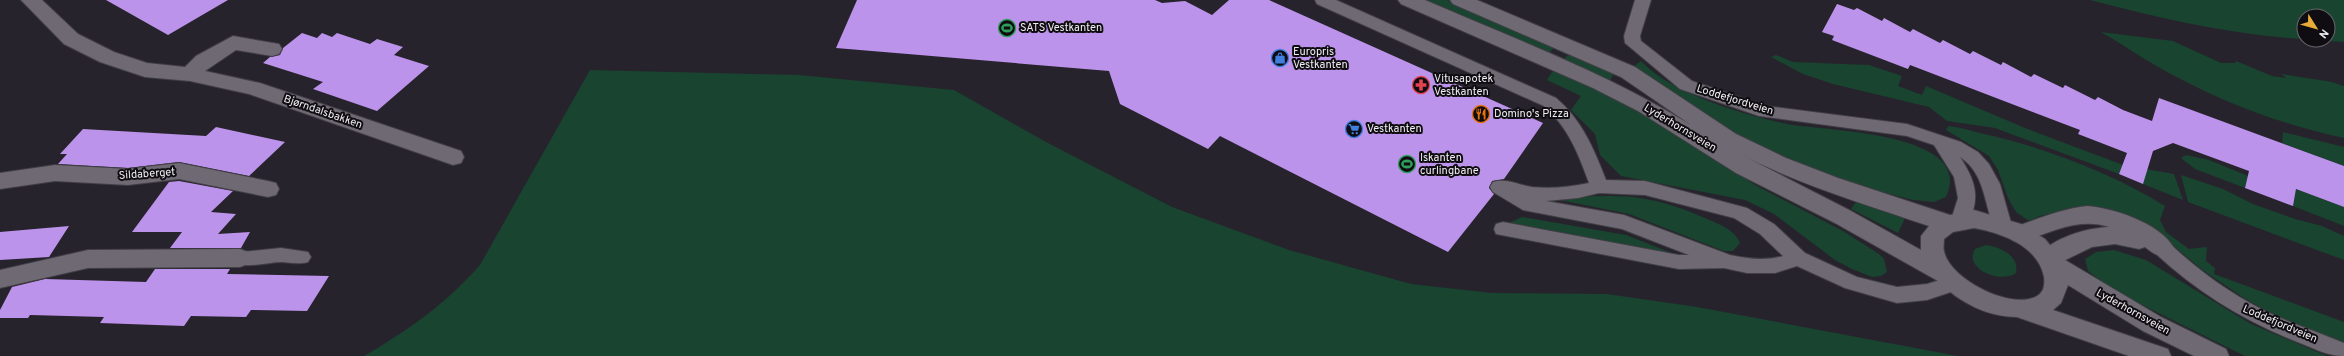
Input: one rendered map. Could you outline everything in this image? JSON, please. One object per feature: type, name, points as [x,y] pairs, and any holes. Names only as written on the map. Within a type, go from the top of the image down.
[{"type":"main road","name":"Bjørndalsbakken","points":[[31,0],[71,39],[107,57],[145,70],[190,74],[253,88],[453,157]]},
{"type":"main road","name":"Lyderhornsveien","points":[[1408,0],[1600,82],[1645,106],[1744,167],[1843,217],[1948,278]]},
{"type":"main road","name":"Lyderhornsveien","points":[[1460,0],[1628,72],[1728,139],[1778,164],[1830,184],[1954,221]]},
{"type":"main road","points":[[190,74],[203,61],[233,43],[272,49]]},
{"type":"main road","name":"Sildaberget","points":[[0,181],[55,173],[128,177],[179,172],[268,189]]},
{"type":"main road","name":"Loddefjordveien","points":[[2012,230],[2076,216],[2092,216],[2110,219],[2142,232],[2162,248]]},
{"type":"main road","points":[[1974,219],[2012,230],[2036,245],[2050,261],[2057,285],[2054,294],[2047,302],[2036,307],[2022,309],[2004,308],[1985,302],[1968,294],[1948,278],[1934,260],[1931,248],[1932,238],[1938,229],[1954,221],[1974,219]]},
{"type":"main road","name":"Loddefjordveien","points":[[2050,261],[2064,247],[2101,236],[2115,235],[2135,239],[2162,248]]},
{"type":"main road","points":[[0,279],[88,259],[240,258]]},
{"type":"main road","name":"Lyderhornsveien","points":[[2050,261],[2152,324],[2217,356]]},
{"type":"main road","points":[[2022,309],[2159,356]]},
{"type":"lane","points":[[1323,0],[1355,16],[1550,102],[1564,112],[1576,128],[1599,186]]},
{"type":"lane","name":"Loddefjordveien","points":[[1643,0],[1632,36],[1633,42],[1686,85],[1765,112],[1908,130],[1961,150],[1978,162],[2012,230]]},
{"type":"lane","points":[[1942,142],[1963,176],[1967,198],[1954,221]]},
{"type":"lane","points":[[1798,258],[1775,266],[1747,266],[1728,262],[1624,222],[1529,205],[1501,185],[1520,192],[1548,194],[1584,192],[1599,186],[1645,188],[1740,213],[1767,229],[1798,258],[1852,283],[1897,295],[1927,292],[1948,278]]},
{"type":"lane","points":[[1503,229],[1679,262],[1728,262]]},
{"type":"lane","name":"Loddefjordveien","points":[[2162,248],[2181,267],[2235,304],[2270,322],[2344,352]]},
{"type":"lane","points":[[240,258],[301,257]]},
{"type":"green space","points":[[1421,0],[1447,0],[1555,46],[1550,52],[1543,52]]},
{"type":"green space","points":[[2090,0],[2344,0],[2344,42],[2336,41],[2336,8],[2296,8],[2296,38],[2223,30],[2142,13]]},
{"type":"green space","points":[[2101,32],[2173,41],[2221,63],[2235,63],[2236,61],[2272,76],[2286,78],[2281,74],[2332,82],[2344,86],[2344,138],[2276,120],[2211,94],[2160,68]]},
{"type":"green space","points":[[1571,52],[1615,72],[1609,82],[1562,61]]},
{"type":"green space","points":[[1776,55],[1793,62],[1869,65],[1902,76],[1898,86],[1922,95],[1926,86],[2025,128],[2123,165],[2119,174],[1995,128],[1947,121],[1929,107],[1833,84],[1803,74],[1771,57]]},
{"type":"green space","points":[[1641,61],[1654,73],[1670,83],[1689,93],[1730,109],[1787,124],[1891,138],[1918,147],[1939,159],[1949,175],[1946,197],[1934,202],[1913,200],[1852,184],[1758,147],[1630,69]]},
{"type":"green space","points":[[590,70],[799,75],[954,90],[1046,142],[1172,207],[1289,250],[1411,284],[1492,293],[1607,294],[1697,307],[1958,356],[364,356],[395,337],[426,315],[468,279],[480,265]]},
{"type":"green space","points":[[1560,71],[1659,122],[1755,185],[1843,231],[1879,254],[1884,259],[1887,272],[1881,276],[1872,277],[1852,269],[1835,260],[1774,214],[1745,200],[1621,176],[1600,155],[1595,134],[1571,110],[1581,96],[1547,80],[1552,72]]},
{"type":"green space","points":[[1948,126],[2007,139],[2054,154],[2100,172],[2144,194],[2165,206],[2160,220],[2166,232],[2189,249],[2207,247],[2206,261],[2215,268],[2214,274],[2344,322],[2344,344],[2270,313],[2244,298],[2204,271],[2150,227],[2085,207],[2040,216],[2029,221],[2016,212],[2008,198],[1998,170],[1989,156],[1946,130]]},
{"type":"green space","points":[[2283,132],[2344,147],[2344,166],[2282,143]]},
{"type":"green space","points":[[2186,155],[2209,160],[2248,176],[2245,188],[2195,169],[2181,158]]},
{"type":"green space","points":[[2123,165],[2174,174],[2183,200],[2143,184]]},
{"type":"green space","points":[[2181,175],[2223,189],[2253,204],[2295,219],[2322,226],[2344,236],[2344,260],[2188,202]]},
{"type":"green space","points":[[2296,189],[2344,207],[2344,226],[2293,206]]},
{"type":"green space","points":[[1622,196],[1654,200],[1683,209],[1728,229],[1735,235],[1740,243],[1733,251],[1724,251],[1629,214],[1545,197]]},
{"type":"green space","points":[[1856,202],[1905,218],[1898,233],[1851,209]]},
{"type":"green space","points":[[1522,217],[1626,235],[1677,255],[1509,223]]},
{"type":"green space","points":[[1986,245],[2008,253],[2015,262],[2016,273],[2002,277],[1993,276],[1985,273],[1979,268],[1974,263],[1973,256],[1975,249]]},
{"type":"green space","points":[[2114,250],[2146,260],[2251,324],[2327,356],[2245,356],[2112,290],[2088,271],[2085,259],[2096,252]]},
{"type":"building","points":[[106,0],[228,0],[168,35]]},
{"type":"building","name":"Vestkanten","points":[[857,0],[1155,0],[1162,3],[1185,1],[1212,15],[1229,0],[1269,0],[1543,123],[1504,179],[1492,181],[1489,188],[1494,194],[1448,252],[1220,136],[1208,149],[1120,104],[1109,71],[836,48]]},
{"type":"building","points":[[1837,4],[1854,10],[1857,8],[1882,21],[1884,18],[1910,32],[1913,29],[1940,43],[1943,40],[1970,54],[1973,51],[2001,65],[2003,62],[2031,77],[2034,74],[2063,88],[2065,85],[2095,100],[2098,97],[2123,110],[2152,121],[2159,98],[2344,166],[2344,207],[2296,189],[2293,206],[2245,188],[2249,171],[2173,143],[2153,151],[2143,184],[2119,174],[2127,153],[2078,134],[2080,130],[1910,65],[1908,69],[1832,40],[1834,36],[1822,32]]},
{"type":"building","points":[[302,33],[317,38],[322,33],[332,37],[337,33],[370,44],[377,39],[403,47],[394,55],[429,66],[377,111],[313,89],[323,82],[263,63],[270,57],[280,55],[283,48]]},
{"type":"building","points":[[216,127],[285,142],[249,176],[179,162],[128,168],[58,164],[67,154],[60,154],[83,129],[206,136]]},
{"type":"building","points":[[179,181],[233,191],[211,212],[236,214],[218,234],[250,232],[241,248],[170,248],[182,232],[132,232],[169,182]]},
{"type":"building","points":[[69,226],[49,257],[0,260],[0,232]]},
{"type":"building","points":[[155,269],[230,269],[227,274],[329,276],[307,311],[251,310],[246,317],[191,316],[184,326],[100,323],[104,317],[30,315],[28,318],[0,318],[0,310],[12,287],[45,279],[146,282]]},
{"type":"place","name":"SATS Vestkanten","points":[[1007,28]]},
{"type":"place","name":"Europris Vestkanten","points":[[1280,58]]},
{"type":"place","name":"Vitusapotek Vestkanten","points":[[1421,85]]},
{"type":"place","name":"Domino's Pizza","points":[[1481,114]]},
{"type":"place","name":"Vestkanten","points":[[1354,129]]},
{"type":"place","name":"Iskanten curlingbane","points":[[1407,164]]}]
